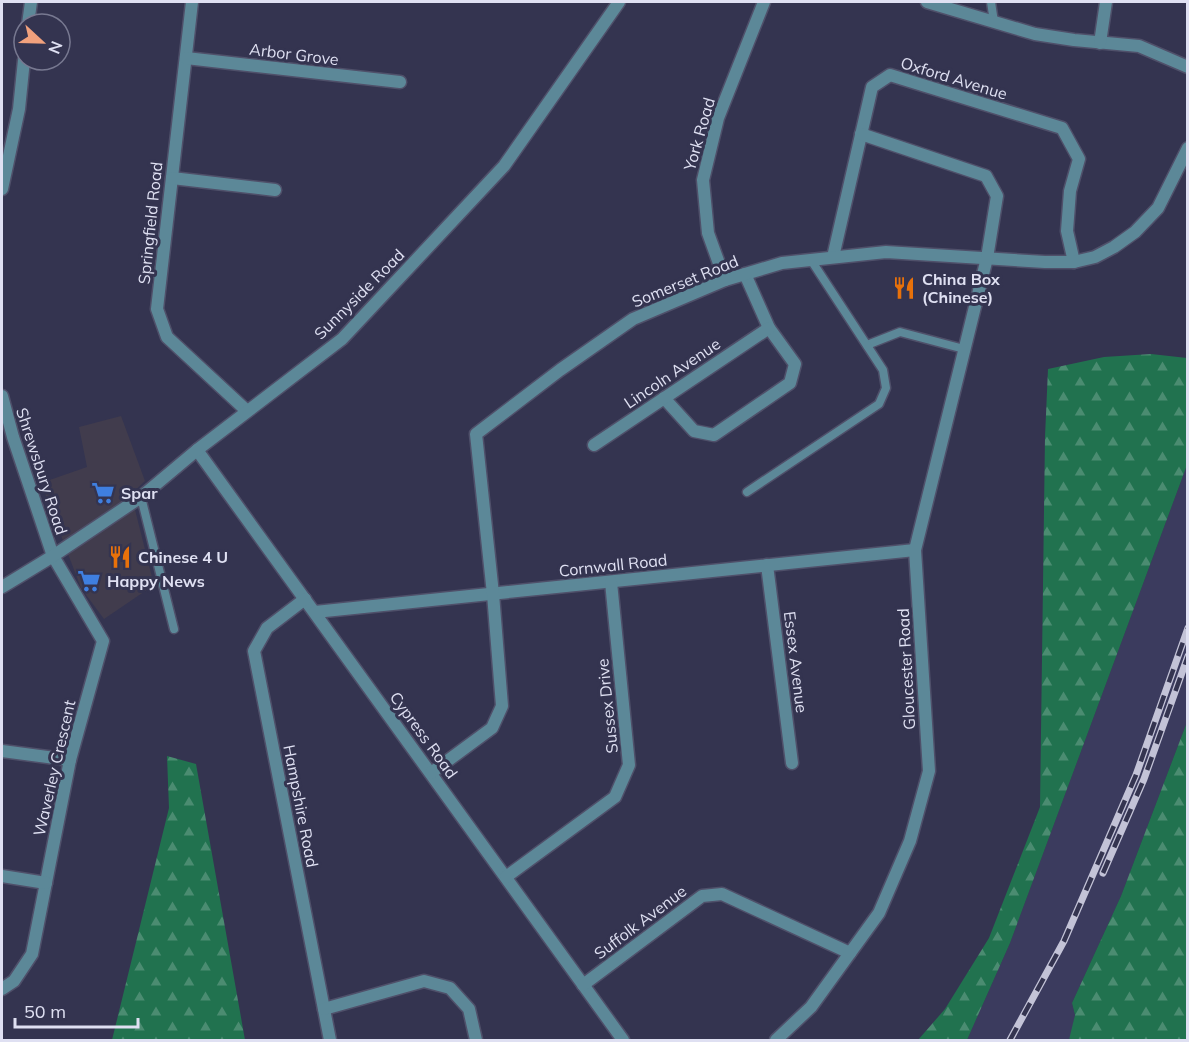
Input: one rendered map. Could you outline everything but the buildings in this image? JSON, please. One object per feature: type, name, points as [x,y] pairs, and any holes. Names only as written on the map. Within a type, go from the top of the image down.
[{"type":"street","name":"Springfield Road","points":[[192,2],[157,309],[166,337],[247,411]]},
{"type":"street","name":"Sunnyside Road","points":[[2,587],[141,497],[197,450],[342,339],[504,165],[620,2]]},
{"type":"street","name":"York Road","points":[[725,280],[708,233],[703,180],[718,118],[764,2]]},
{"type":"street","points":[[927,2],[1035,34],[1139,46],[1188,67]]},
{"type":"street","points":[[1100,43],[1106,2]]},
{"type":"street","name":"Arbor Grove","points":[[186,58],[400,82]]},
{"type":"street","points":[[2,189],[19,109],[23,72]]},
{"type":"street","name":"Oxford Avenue","points":[[833,257],[872,87],[890,75],[1062,128],[1079,159],[1070,191],[1067,231],[1074,262]]},
{"type":"street","name":"Gloucester Road","points":[[776,1041],[811,1007],[879,913],[910,841],[929,771],[915,550],[987,258],[997,196],[986,176],[861,134]]},
{"type":"street","name":"Somerset Road","points":[[431,773],[492,728],[501,706],[493,594],[476,434],[560,370],[633,319],[725,280],[782,263],[886,252],[1074,262],[1095,257],[1135,232],[1158,208],[1188,148]]},
{"type":"street","points":[[172,178],[275,190]]},
{"type":"street","points":[[664,398],[694,431],[714,435],[790,383],[795,364],[769,327],[745,274]]},
{"type":"street","name":"Lincoln Avenue","points":[[594,445],[769,327]]},
{"type":"street","name":"Shrewsbury Road","points":[[2,396],[7,440],[52,556]]},
{"type":"street","name":"Cypress Road","points":[[197,450],[623,1041]]},
{"type":"street","name":"Cornwall Road","points":[[315,612],[915,550]]},
{"type":"street","name":"Waverley Crescent","points":[[2,989],[14,981],[32,954],[70,760],[103,641],[52,556]]},
{"type":"street","name":"Essex Avenue","points":[[767,565],[792,763]]},
{"type":"street","name":"Sussex Drive","points":[[506,877],[615,797],[629,765],[611,582]]},
{"type":"street","name":"Hampshire Road","points":[[305,599],[267,628],[254,651],[330,1041]]},
{"type":"street","points":[[2,751],[70,760]]},
{"type":"street","points":[[2,876],[46,883]]},
{"type":"street","name":"Suffolk Avenue","points":[[583,985],[702,896],[722,894],[850,953]]},
{"type":"street","points":[[324,1009],[424,981],[450,988],[470,1009],[476,1041]]},
{"type":"lane","points":[[991,2],[994,22]]},
{"type":"lane","points":[[747,492],[879,404],[886,388],[884,370],[811,260]]},
{"type":"lane","points":[[867,345],[900,332],[964,350]]},
{"type":"lane","points":[[141,497],[174,629]]},
{"type":"shaded area","points":[[121,416],[145,481],[131,494],[154,585],[104,619],[81,588],[41,483],[87,467],[79,427]]},
{"type":"shaded area","points":[[1187,465],[1187,722],[1121,896],[1072,1003],[1075,1015],[1071,1037],[1069,1040],[967,1040],[1010,943]]},
{"type":"green space","points":[[1151,354],[1187,358],[1187,465],[1010,943],[967,1040],[918,1040],[945,1009],[989,938],[1040,807],[1048,369],[1104,357]]},
{"type":"green space","points":[[1187,722],[1187,1040],[1069,1040],[1075,1015],[1072,1003],[1121,896]]},
{"type":"green space","points":[[167,756],[196,764],[245,1040],[112,1040],[169,808]]},
{"type":"railway","points":[[1010,1040],[1064,941],[1136,775],[1188,628]]},
{"type":"railway","points":[[1103,873],[1144,779],[1188,656]]},
{"type":"place","name":"China Box (Chinese)","points":[[904,288]]},
{"type":"place","name":"Spar","points":[[103,493]]},
{"type":"place","name":"Chinese 4 U","points":[[120,557]]},
{"type":"place","name":"Happy News","points":[[89,581]]}]
